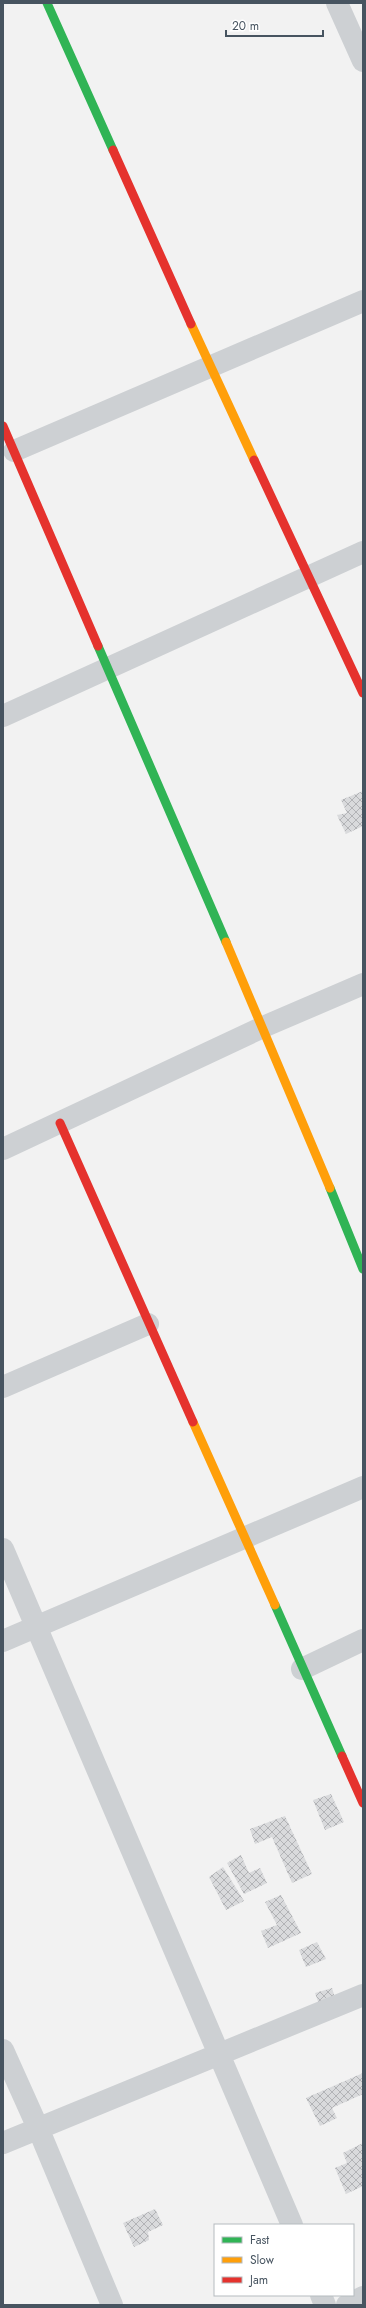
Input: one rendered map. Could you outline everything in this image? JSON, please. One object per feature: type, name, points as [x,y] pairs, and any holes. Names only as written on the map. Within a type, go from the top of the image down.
[{"type":"street","points":[[47,3],[210,366],[363,693]]},
{"type":"street","points":[[337,3],[363,61]]},
{"type":"street","points":[[14,451],[363,301]]},
{"type":"street","points":[[3,426],[264,1027],[363,1269]]},
{"type":"street","points":[[3,716],[363,552]]},
{"type":"street","points":[[3,1149],[264,1027],[363,984]]},
{"type":"street","points":[[60,1123],[148,1324],[363,1803]]},
{"type":"street","points":[[3,1387],[148,1324]]},
{"type":"street","points":[[3,1641],[244,1536],[363,1487]]},
{"type":"street","points":[[3,1549],[221,2054],[292,2224]]},
{"type":"street","points":[[302,1669],[363,1640]]},
{"type":"street","points":[[3,2143],[363,1995]]},
{"type":"street","points":[[3,2050],[38,2128],[112,2305]]},
{"type":"street","points":[[322,2296],[326,2305]]},
{"type":"street","points":[[347,2305],[363,2297]]},
{"type":"building","points":[[363,791],[363,826],[346,834],[337,815],[347,813],[341,800]]},
{"type":"building","points":[[331,1794],[344,1822],[325,1830],[313,1800]]},
{"type":"building","points":[[285,1816],[312,1874],[292,1883],[272,1837],[255,1844],[250,1829]]},
{"type":"building","points":[[241,1855],[249,1873],[260,1868],[267,1883],[244,1894],[227,1863]]},
{"type":"building","points":[[223,1867],[244,1901],[226,1910],[209,1877]]},
{"type":"building","points":[[281,1895],[301,1933],[268,1948],[261,1931],[277,1925],[265,1902]]},
{"type":"building","points":[[317,1942],[326,1959],[306,1967],[299,1950]]},
{"type":"building","points":[[332,1988],[337,2004],[321,2010],[315,1993]]},
{"type":"building","points":[[363,2073],[363,2094],[332,2108],[337,2118],[320,2126],[306,2098]]},
{"type":"building","points":[[363,2143],[363,2186],[346,2194],[335,2168],[347,2163],[343,2153]]},
{"type":"building","points":[[155,2209],[163,2225],[148,2232],[149,2240],[134,2247],[123,2223]]},
{"type":"traffic: fast","points":[[47,3],[113,150]]},
{"type":"traffic: fast","points":[[98,646],[226,942]]},
{"type":"traffic: fast","points":[[330,1188],[363,1269]]},
{"type":"traffic: fast","points":[[275,1605],[342,1756]]},
{"type":"traffic: slow","points":[[191,324],[254,460]]},
{"type":"traffic: slow","points":[[226,942],[330,1188]]},
{"type":"traffic: slow","points":[[193,1422],[275,1605]]},
{"type":"traffic: jam","points":[[113,150],[191,324]]},
{"type":"traffic: jam","points":[[3,426],[98,646]]},
{"type":"traffic: jam","points":[[254,460],[363,693]]},
{"type":"traffic: jam","points":[[60,1123],[193,1422]]},
{"type":"traffic: jam","points":[[342,1756],[363,1803]]}]
